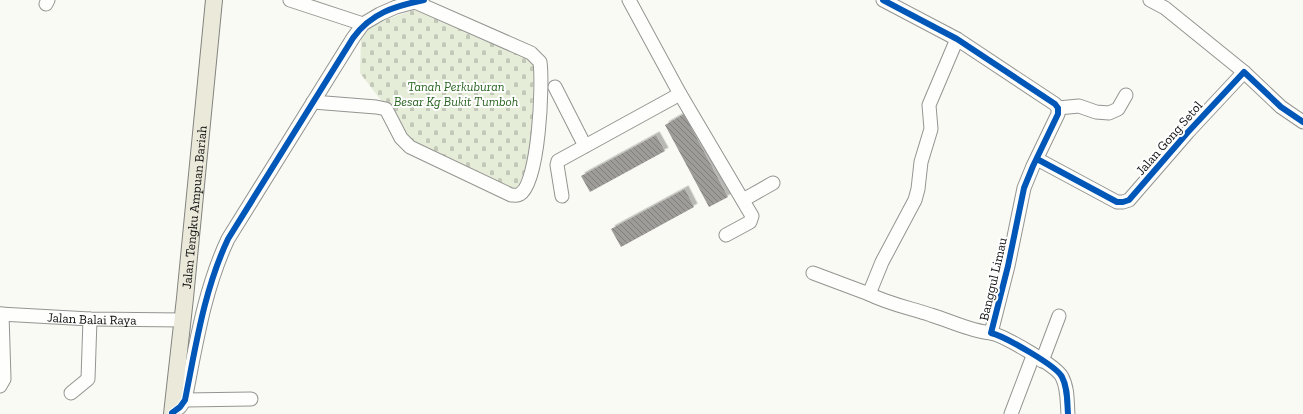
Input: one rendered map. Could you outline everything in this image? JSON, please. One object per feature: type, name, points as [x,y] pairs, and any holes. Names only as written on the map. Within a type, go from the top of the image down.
[{"type":"main road","name":"Jalan Tengku Ampuan Bariah","points":[[172,414],[183,320],[213,1]]},
{"type":"street","points":[[290,0],[364,24]]},
{"type":"street","points":[[629,0],[680,94],[752,216],[750,222],[726,235]]},
{"type":"street","points":[[883,0],[957,39],[1055,104],[1058,108],[1079,106],[1096,112],[1109,114],[1118,109],[1126,95]]},
{"type":"street","points":[[1150,0],[1164,8],[1244,72],[1281,106],[1303,122]]},
{"type":"street","points":[[172,414],[185,400],[208,289],[217,263],[228,239],[313,102],[353,38],[364,24],[380,14],[420,1],[531,53],[540,62],[539,119],[531,178],[522,193],[512,196],[410,147],[401,138],[386,109],[376,106],[313,102]]},
{"type":"street","points":[[869,294],[882,262],[915,200],[921,162],[930,129],[929,105],[957,39]]},
{"type":"street","name":"Jalan Gong Setol","points":[[1037,159],[1117,202],[1130,200],[1188,132],[1244,72]]},
{"type":"street","points":[[555,87],[584,146]]},
{"type":"street","points":[[562,196],[557,165],[558,161],[680,94]]},
{"type":"street","name":"Banggul Limau","points":[[1058,108],[1058,114],[1024,188],[1008,266],[991,332],[1059,371],[1063,377],[1067,392],[1068,414]]},
{"type":"street","points":[[743,200],[773,183]]},
{"type":"street","points":[[813,273],[869,294],[883,301],[931,314],[968,328],[991,332]]},
{"type":"street","points":[[0,386],[4,380],[1,314]]},
{"type":"street","name":"Jalan Balai Raya","points":[[1,314],[90,319],[183,320]]},
{"type":"street","points":[[1011,414],[1058,316]]},
{"type":"street","points":[[71,392],[88,379],[90,319]]},
{"type":"street","points":[[185,400],[251,399]]},
{"type":"green space","name":"Tanah Perkuburan Besar Kg Bukit Tumboh","points":[[420,8],[534,60],[531,155],[516,192],[413,142],[360,73],[361,39],[370,25]]},
{"type":"building","points":[[684,114],[728,197],[709,207],[665,125]]},
{"type":"building","points":[[656,135],[665,151],[590,192],[581,176]]},
{"type":"building","points":[[685,189],[694,207],[621,247],[611,229]]},
{"type":"cycle path","points":[[172,413],[180,407],[185,400],[197,338],[207,298],[228,239],[360,29],[384,12],[403,5],[424,0]]},
{"type":"cycle path","points":[[883,0],[957,39],[1055,104],[1058,108],[1058,114],[1024,188],[1008,266],[991,333],[998,335],[1030,352],[1058,372],[1062,377],[1065,386],[1068,414]]},
{"type":"cycle path","points":[[1037,159],[1117,202],[1129,200],[1188,132],[1244,72],[1281,107],[1303,122]]}]
